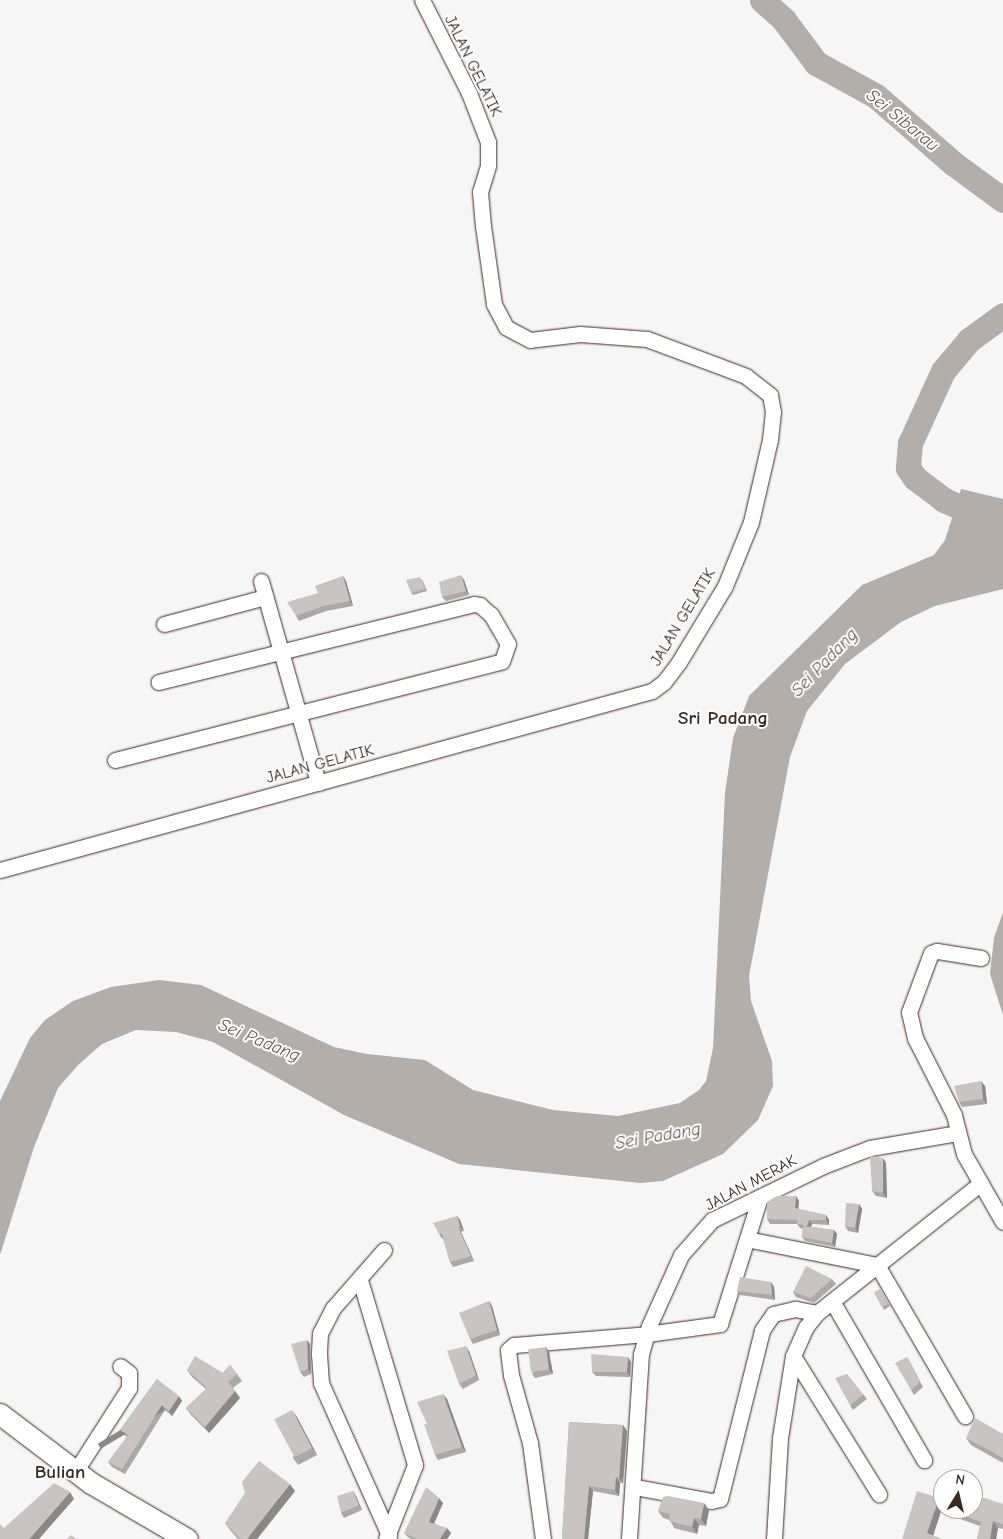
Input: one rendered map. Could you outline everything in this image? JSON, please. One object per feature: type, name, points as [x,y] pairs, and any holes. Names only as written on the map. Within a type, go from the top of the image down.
[{"type":"main road","points":[[0,1414],[76,1472],[187,1539]]},
{"type":"street","name":"JALAN GELATIK","points":[[0,870],[618,702],[652,691],[664,682],[725,586],[752,522],[774,412],[770,395],[746,376],[671,346],[622,336],[580,334],[530,340],[506,327],[494,304],[483,226],[480,192],[488,165],[488,142],[469,93],[422,0]]},
{"type":"street","points":[[261,581],[318,783]]},
{"type":"street","points":[[164,624],[265,596]]},
{"type":"street","points":[[115,760],[298,710],[502,661],[508,644],[491,615],[480,605],[474,604],[160,682]]},
{"type":"street","points":[[981,958],[937,951],[931,953],[909,1012],[915,1038],[945,1093],[964,1154],[1003,1222]]},
{"type":"street","name":"JALAN MERAK","points":[[629,1539],[634,1487],[641,1354],[647,1334],[681,1255],[712,1220],[822,1166],[870,1148],[957,1133]]},
{"type":"street","points":[[774,1539],[780,1438],[793,1356],[806,1327],[817,1313],[981,1183]]},
{"type":"street","points":[[543,1539],[530,1443],[507,1358],[508,1350],[514,1344],[647,1334],[720,1324],[760,1196]]},
{"type":"street","points":[[746,1239],[877,1265],[965,1416]]},
{"type":"street","points":[[384,1250],[360,1280],[333,1308],[320,1333],[321,1384],[387,1537]]},
{"type":"street","points":[[360,1280],[415,1465],[387,1537]]},
{"type":"street","points":[[832,1301],[924,1460]]},
{"type":"street","points":[[634,1487],[711,1501],[720,1499],[762,1330],[774,1314],[795,1309],[817,1313]]},
{"type":"street","points":[[793,1356],[879,1494]]},
{"type":"street","points":[[76,1472],[129,1388],[129,1373],[120,1366]]},
{"type":"water","name":"Sei Padang","points":[[961,489],[1003,499],[1003,589],[935,606],[901,622],[845,664],[807,711],[790,757],[749,976],[751,1001],[772,1061],[773,1086],[758,1120],[723,1154],[663,1181],[640,1183],[459,1164],[344,1115],[213,1042],[176,1032],[136,1030],[102,1044],[78,1065],[58,1088],[34,1147],[0,1255],[0,1101],[30,1038],[45,1020],[73,1001],[111,987],[159,980],[201,985],[334,1047],[367,1054],[425,1060],[473,1090],[553,1110],[618,1116],[680,1103],[699,1090],[706,1081],[713,1048],[725,793],[733,738],[749,696],[862,585],[934,555],[945,540]]},
{"type":"water","points":[[1003,912],[1003,1015],[990,974],[994,938]]},
{"type":"building","points":[[461,575],[466,591],[442,597],[439,582]]},
{"type":"building","points":[[343,576],[350,601],[323,606],[296,616],[287,602],[318,593],[315,586]]},
{"type":"building","points":[[420,577],[425,589],[411,593],[406,580]]},
{"type":"building","points":[[981,1081],[983,1099],[959,1102],[954,1086]]},
{"type":"building","points":[[870,1156],[883,1158],[883,1193],[872,1191]]},
{"type":"building","points":[[777,1196],[796,1196],[795,1208],[826,1215],[826,1220],[809,1220],[807,1226],[797,1224],[798,1220],[767,1219],[767,1202]]},
{"type":"building","points":[[846,1203],[859,1204],[855,1228],[845,1226]]},
{"type":"building","points":[[457,1216],[460,1226],[458,1227],[471,1256],[450,1262],[442,1233],[439,1234],[433,1223]]},
{"type":"building","points":[[803,1226],[834,1230],[832,1243],[802,1237]]},
{"type":"building","points":[[806,1266],[832,1279],[811,1298],[793,1292]]},
{"type":"building","points":[[740,1277],[771,1282],[772,1295],[737,1291]]},
{"type":"building","points":[[880,1289],[888,1304],[882,1307],[874,1292]]},
{"type":"building","points":[[489,1301],[497,1330],[470,1339],[459,1313]]},
{"type":"building","points":[[307,1340],[308,1369],[300,1372],[291,1344]]},
{"type":"building","points":[[466,1346],[476,1375],[459,1384],[447,1351]]},
{"type":"building","points":[[546,1347],[549,1370],[531,1372],[528,1349]]},
{"type":"building","points":[[591,1354],[628,1357],[627,1372],[592,1372]]},
{"type":"building","points":[[195,1356],[223,1373],[230,1365],[237,1374],[228,1382],[235,1391],[205,1427],[186,1408],[207,1388],[187,1370]]},
{"type":"building","points":[[907,1357],[920,1382],[911,1390],[895,1363]]},
{"type":"building","points":[[847,1374],[863,1394],[850,1405],[835,1378]]},
{"type":"building","points":[[157,1379],[179,1396],[169,1411],[162,1405],[122,1469],[108,1462],[128,1435],[120,1430]]},
{"type":"building","points":[[443,1394],[462,1447],[435,1455],[424,1424],[427,1424],[417,1402]]},
{"type":"building","points":[[292,1410],[312,1448],[295,1457],[274,1419]]},
{"type":"building","points":[[975,1418],[1003,1434],[1003,1458],[966,1438]]},
{"type":"building","points":[[569,1422],[623,1425],[619,1478],[616,1477],[615,1490],[589,1486],[584,1539],[562,1539]]},
{"type":"building","points":[[259,1461],[290,1484],[247,1539],[240,1539],[225,1523],[245,1493],[242,1482]]},
{"type":"building","points":[[54,1483],[70,1492],[29,1539],[0,1539],[0,1524],[4,1528]]},
{"type":"building","points":[[426,1487],[439,1498],[429,1522],[447,1528],[440,1539],[417,1539],[404,1533]]},
{"type":"building","points":[[353,1491],[359,1505],[341,1513],[337,1496]]},
{"type":"building","points":[[917,1491],[933,1496],[933,1516],[927,1533],[942,1539],[902,1539]]},
{"type":"building","points":[[668,1496],[704,1503],[701,1519],[694,1518],[692,1527],[669,1521],[670,1514],[658,1511],[663,1497]]},
{"type":"building","points":[[983,1497],[1003,1504],[1003,1524],[993,1521],[990,1539],[977,1539],[981,1522],[973,1519],[983,1519]]},
{"type":"building","points":[[71,1535],[76,1539],[67,1539]]},
{"type":"waterway","name":"Sei Sibarau","points":[[762,0],[784,20],[816,63],[876,96],[954,164],[1003,200]]},
{"type":"waterway","name":"Sei Sibarau","points":[[1003,315],[969,340],[943,371],[910,443],[908,468],[915,478],[944,500],[985,518],[1003,521]]},
{"type":"district","name":"Sri Padang","points":[[723,719]]},
{"type":"district","name":"Bulian","points":[[60,1473]]}]
